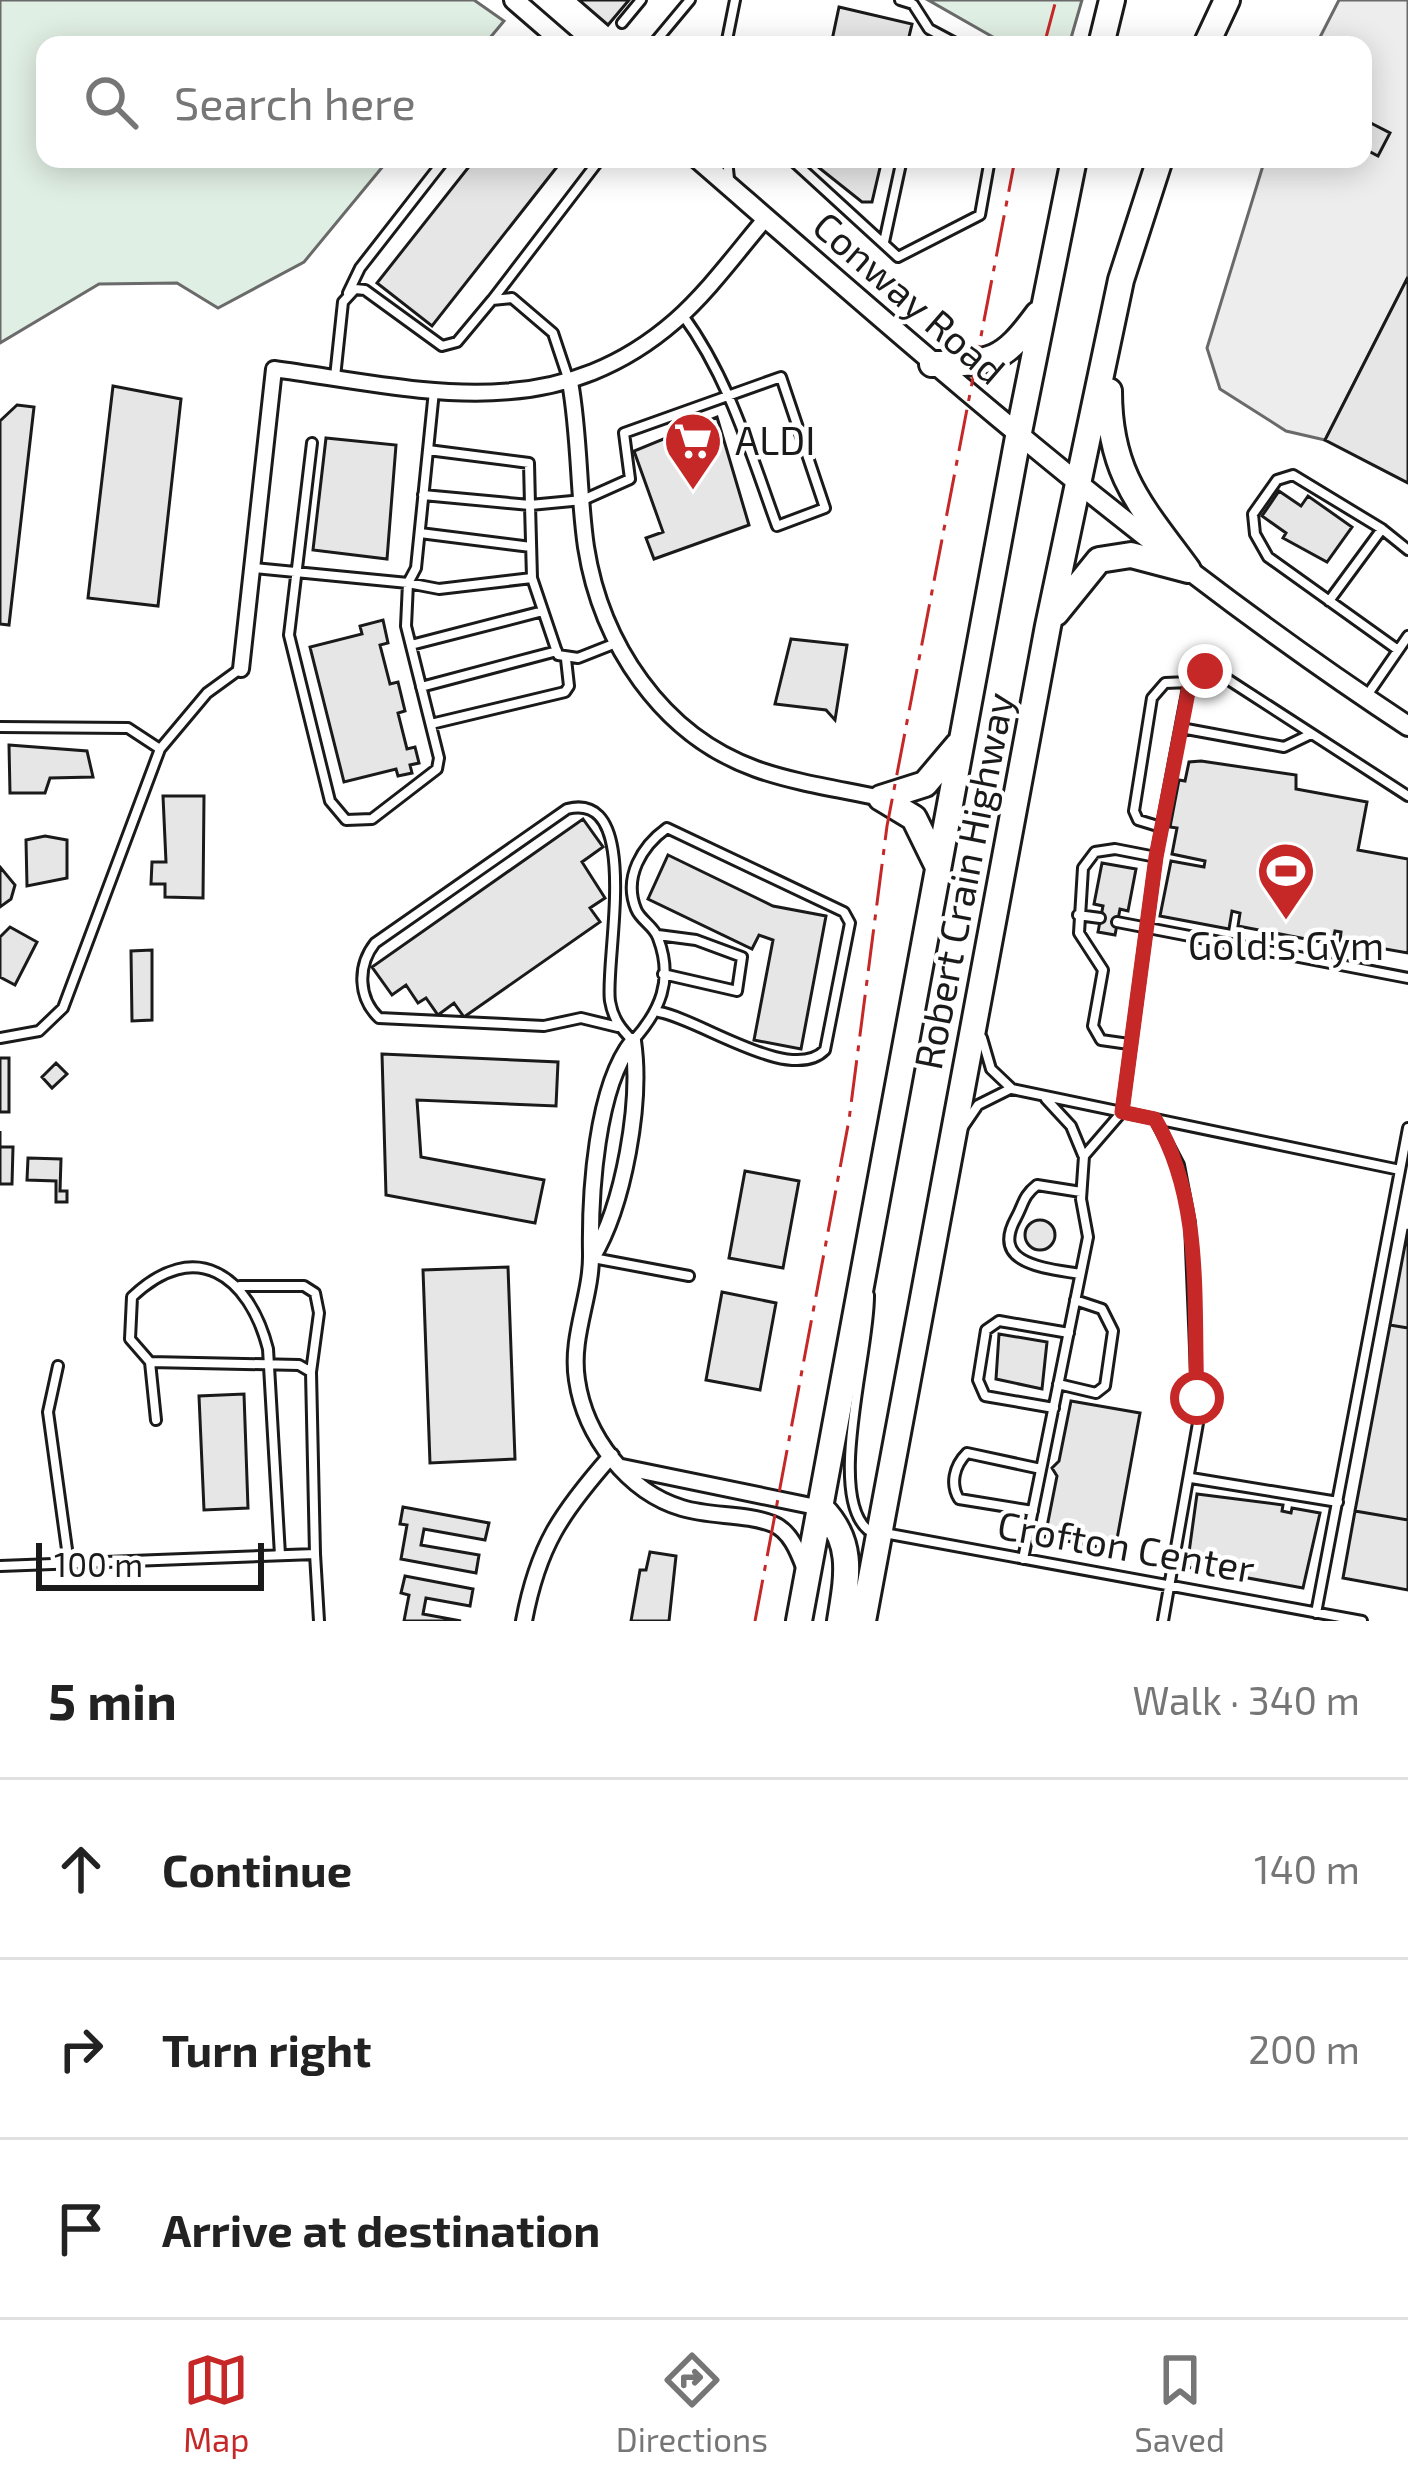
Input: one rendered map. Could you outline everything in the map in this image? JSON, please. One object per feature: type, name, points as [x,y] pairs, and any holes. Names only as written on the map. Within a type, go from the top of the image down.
[{"type":"highway","points":[[1103,36],[1112,0]]},
{"type":"highway","points":[[1210,36],[1228,0]]},
{"type":"highway","name":"Robert Crain Highway","points":[[799,1621],[1018,436],[1073,168]]},
{"type":"highway","name":"Robert Crain Highway","points":[[862,1621],[1048,626],[1120,280],[1157,168]]},
{"type":"highway","points":[[932,364],[979,363],[1003,356],[1043,307]]},
{"type":"highway","points":[[1109,338],[1109,435],[1115,459],[1122,479],[1188,570]]},
{"type":"highway","points":[[1048,626],[1099,560],[1131,555],[1188,570]]},
{"type":"highway","points":[[881,798],[925,784],[964,738]]},
{"type":"highway","points":[[881,798],[914,818],[938,869]]},
{"type":"highway","points":[[820,1508],[838,1525],[847,1553],[840,1621]]},
{"type":"street","points":[[514,0],[556,36]]},
{"type":"street","name":"Conway Road","points":[[708,168],[1078,485],[1188,570],[1408,726]]},
{"type":"street","points":[[242,669],[274,369],[488,395],[570,382],[614,365],[682,314],[766,218]]},
{"type":"street","points":[[570,382],[590,570],[616,644],[664,710],[718,752],[788,778],[881,798]]},
{"type":"street","points":[[633,1041],[615,1063],[589,1222],[592,1258],[576,1339],[581,1404],[642,1492],[683,1509],[776,1525],[796,1545],[807,1578]]},
{"type":"street","points":[[592,1258],[608,1231],[639,1082],[633,1041]]},
{"type":"street","points":[[617,1461],[820,1508]]},
{"type":"street","points":[[524,1621],[540,1553],[551,1530],[617,1461]]},
{"type":"lane","points":[[622,22],[641,0]]},
{"type":"lane","points":[[660,36],[690,0]]},
{"type":"lane","points":[[728,36],[735,0]]},
{"type":"lane","points":[[900,0],[913,4],[929,28],[943,36]]},
{"type":"lane","points":[[928,36],[929,28]]},
{"type":"lane","points":[[335,377],[347,294],[360,268],[438,168]]},
{"type":"lane","points":[[347,294],[365,290],[442,346],[457,342],[592,168]]},
{"type":"lane","points":[[728,168],[730,187]]},
{"type":"lane","points":[[801,168],[898,256],[980,215],[988,168]]},
{"type":"lane","points":[[884,243],[900,168]]},
{"type":"lane","points":[[492,300],[512,298],[544,322],[570,382]]},
{"type":"lane","points":[[423,495],[530,505],[583,500],[630,479],[624,433],[729,394],[782,376],[826,508],[776,526],[729,394],[715,358],[682,314]]},
{"type":"lane","points":[[312,443],[289,635],[336,813],[346,820],[372,820],[430,778],[439,758],[406,626],[434,391]]},
{"type":"lane","points":[[428,450],[529,463],[532,578],[557,651],[566,659],[569,686],[565,692],[431,724]]},
{"type":"lane","points":[[1398,650],[1268,557],[1253,514],[1277,480],[1293,476],[1408,550]]},
{"type":"lane","points":[[1329,601],[1382,529]]},
{"type":"lane","points":[[419,533],[531,547]]},
{"type":"lane","points":[[252,568],[439,589],[532,578]]},
{"type":"lane","points":[[411,645],[543,611]]},
{"type":"lane","points":[[1366,698],[1408,635]]},
{"type":"lane","points":[[566,659],[616,644]]},
{"type":"lane","points":[[422,687],[557,651]]},
{"type":"lane","points":[[0,1038],[39,1031],[63,1008],[160,749],[208,693],[242,669]]},
{"type":"lane","points":[[1162,827],[1138,820],[1134,811],[1152,698],[1165,683],[1190,682],[1205,671],[1221,675],[1408,796]]},
{"type":"lane","points":[[1084,1156],[1122,1112],[1156,857],[1190,682]]},
{"type":"lane","points":[[0,727],[128,728],[160,749]]},
{"type":"lane","points":[[1180,728],[1284,747],[1311,734]]},
{"type":"lane","points":[[618,1027],[609,998],[613,838],[592,809],[580,806],[509,849],[375,943],[364,957],[363,992],[368,1008],[379,1018],[544,1026],[581,1018],[618,1027],[633,1041],[659,1012],[663,974],[658,935]]},
{"type":"lane","points":[[659,1012],[752,1050],[805,1062],[817,1058],[825,1050],[850,923],[844,912],[668,828],[637,859],[631,886],[636,913],[658,935],[696,940],[742,957],[736,992],[663,974]]},
{"type":"lane","points":[[1130,1044],[1101,1040],[1094,1026],[1102,970],[1088,949],[1078,915],[1084,868],[1095,852],[1115,849],[1156,857]]},
{"type":"lane","points":[[1078,915],[1100,918]]},
{"type":"lane","points":[[1117,922],[1408,978]]},
{"type":"lane","points":[[976,1013],[991,1069],[1012,1089],[1400,1170]]},
{"type":"lane","points":[[952,1142],[978,1105],[1012,1089]]},
{"type":"lane","points":[[1023,1559],[1088,1237],[1081,1192],[1084,1156],[1060,1110],[1042,1095]]},
{"type":"lane","points":[[1155,1119],[1179,1165],[1190,1223],[1198,1423],[1162,1621]]},
{"type":"lane","points":[[1316,1612],[1408,1128]]},
{"type":"lane","points":[[1081,1192],[1037,1185],[1023,1196],[1009,1229],[1010,1250],[1021,1262],[1081,1274]]},
{"type":"lane","points":[[869,1246],[870,1328],[847,1485],[861,1524],[879,1533]]},
{"type":"lane","points":[[592,1258],[689,1276]]},
{"type":"lane","points":[[156,1420],[150,1362],[130,1339],[127,1322],[132,1297],[154,1276],[183,1267],[213,1269],[240,1286],[262,1324],[271,1364],[280,1555]]},
{"type":"lane","points":[[240,1286],[304,1286],[315,1293],[319,1313],[310,1372],[320,1621]]},
{"type":"lane","points":[[1058,1384],[1096,1393],[1105,1386],[1112,1330],[1102,1309],[1075,1300]]},
{"type":"lane","points":[[1054,1408],[985,1396],[978,1380],[986,1330],[999,1322],[1069,1333]]},
{"type":"lane","points":[[150,1362],[299,1365],[310,1372]]},
{"type":"lane","points":[[58,1366],[48,1412],[69,1564]]},
{"type":"lane","points":[[1033,1511],[959,1499],[954,1490],[956,1464],[967,1453],[1041,1469]]},
{"type":"lane","points":[[1191,1478],[1337,1502]]},
{"type":"lane","name":"Crofton Center","points":[[879,1533],[1362,1621]]},
{"type":"lane","points":[[0,1567],[315,1554]]},
{"type":"green space","points":[[0,0],[474,0],[504,21],[492,36],[36,36],[36,168],[382,168],[304,262],[218,308],[177,283],[99,284],[0,343]]},
{"type":"green space","points":[[928,0],[1082,0],[1072,36],[991,36]]},
{"type":"shaded area","points":[[1339,0],[1408,0],[1408,277],[1325,440],[1286,431],[1220,389],[1207,348],[1262,168],[1372,168],[1372,36],[1321,36]]},
{"type":"building","points":[[579,0],[629,0],[608,25]]},
{"type":"building","points":[[839,7],[912,24],[909,36],[833,36]]},
{"type":"building","points":[[1372,124],[1390,133],[1378,156],[1372,153]]},
{"type":"building","points":[[468,168],[556,168],[432,326],[377,283]]},
{"type":"building","points":[[819,168],[880,168],[872,202],[862,202]]},
{"type":"building","points":[[1408,277],[1408,483],[1325,440]]},
{"type":"building","points":[[113,386],[181,399],[158,606],[88,598]]},
{"type":"building","points":[[17,405],[34,407],[9,625],[0,624],[0,421]]},
{"type":"building","name":"ALDI","points":[[717,417],[749,525],[654,559],[646,538],[663,532],[634,451]]},
{"type":"building","points":[[326,438],[396,445],[387,559],[313,550]]},
{"type":"building","points":[[1279,491],[1301,506],[1308,496],[1352,527],[1327,562],[1283,538],[1286,533],[1262,516]]},
{"type":"building","points":[[383,620],[388,643],[380,645],[390,684],[398,682],[405,711],[398,713],[407,749],[415,747],[419,763],[410,765],[412,773],[398,776],[396,769],[344,782],[310,647],[362,634],[360,626]]},
{"type":"building","points":[[791,639],[847,645],[835,720],[826,710],[775,704]]},
{"type":"building","points":[[9,745],[87,751],[93,777],[50,778],[45,793],[10,793]]},
{"type":"building","points":[[1189,762],[1296,775],[1296,789],[1367,802],[1358,850],[1408,859],[1408,953],[1340,941],[1341,932],[1335,931],[1332,944],[1238,926],[1240,913],[1232,911],[1229,929],[1160,916],[1171,861],[1204,867],[1205,861],[1172,854],[1177,828],[1170,827],[1179,780],[1185,781]]},
{"type":"building","points":[[163,796],[204,796],[203,898],[165,897],[165,884],[151,884],[152,862],[166,862]]},
{"type":"building","points":[[583,819],[603,847],[582,862],[605,898],[590,908],[600,922],[464,1017],[454,1003],[438,1015],[426,998],[418,1003],[406,985],[392,995],[372,967]]},
{"type":"building","points":[[45,836],[67,840],[67,878],[27,886],[26,840]]},
{"type":"building","points":[[668,855],[773,906],[826,916],[801,1049],[754,1040],[773,940],[759,935],[752,949],[648,899]]},
{"type":"building","points":[[1102,863],[1136,869],[1128,911],[1120,909],[1115,935],[1098,932],[1103,906],[1094,904]]},
{"type":"building","points":[[0,867],[15,885],[11,899],[0,907]]},
{"type":"building","points":[[10,927],[37,942],[15,985],[0,977],[0,937]]},
{"type":"building","points":[[152,950],[152,1020],[132,1021],[131,951]]},
{"type":"building","points":[[382,1054],[558,1062],[556,1106],[417,1100],[421,1157],[544,1180],[535,1223],[386,1195]]},
{"type":"building","points":[[0,1058],[9,1058],[9,1112],[0,1112]]},
{"type":"building","points":[[56,1063],[67,1074],[52,1088],[42,1077]]},
{"type":"building","points":[[0,1147],[13,1147],[12,1184],[0,1184]]},
{"type":"building","points":[[28,1158],[61,1159],[60,1191],[67,1191],[67,1202],[56,1202],[56,1181],[27,1180]]},
{"type":"building","points":[[745,1171],[799,1181],[783,1268],[729,1258]]},
{"type":"building","points":[[1040,1220],[1051,1224],[1055,1235],[1051,1246],[1040,1250],[1029,1246],[1025,1235],[1029,1224]]},
{"type":"building","points":[[1408,1229],[1408,1328],[1390,1325]]},
{"type":"building","points":[[508,1267],[515,1459],[430,1463],[423,1270]]},
{"type":"building","points":[[722,1292],[776,1303],[760,1390],[706,1380]]},
{"type":"building","points":[[1390,1325],[1408,1328],[1408,1520],[1355,1511]]},
{"type":"building","points":[[999,1334],[1047,1342],[1042,1389],[996,1379]]},
{"type":"building","points":[[244,1394],[248,1508],[204,1510],[199,1396]]},
{"type":"building","points":[[1071,1401],[1140,1413],[1115,1550],[1045,1537],[1057,1476],[1052,1468],[1059,1461]]},
{"type":"building","points":[[1197,1494],[1283,1505],[1282,1511],[1291,1513],[1292,1508],[1320,1513],[1303,1588],[1187,1567]]},
{"type":"building","points":[[403,1507],[489,1523],[485,1540],[424,1529],[421,1545],[479,1555],[476,1573],[401,1559],[407,1525],[400,1524]]},
{"type":"building","points":[[1355,1511],[1408,1520],[1408,1590],[1343,1578]]},
{"type":"building","points":[[650,1552],[676,1556],[669,1621],[631,1621],[640,1570],[646,1570]]},
{"type":"building","points":[[405,1576],[473,1589],[470,1606],[426,1598],[423,1614],[461,1621],[404,1621],[409,1595],[401,1593]]},
{"type":"power","points":[[1046,36],[1056,0]]},
{"type":"power","points":[[755,1621],[849,1120],[887,826],[1013,168]]},
{"type":"place","name":"ALDI","points":[[693,492]]},
{"type":"place","name":"Gold's Gym","points":[[1286,922]]},
{"type":"route","points":[[1197,1398],[1185,1186],[1172,1148],[1155,1119],[1122,1112],[1156,857],[1190,682],[1205,671]]}]
